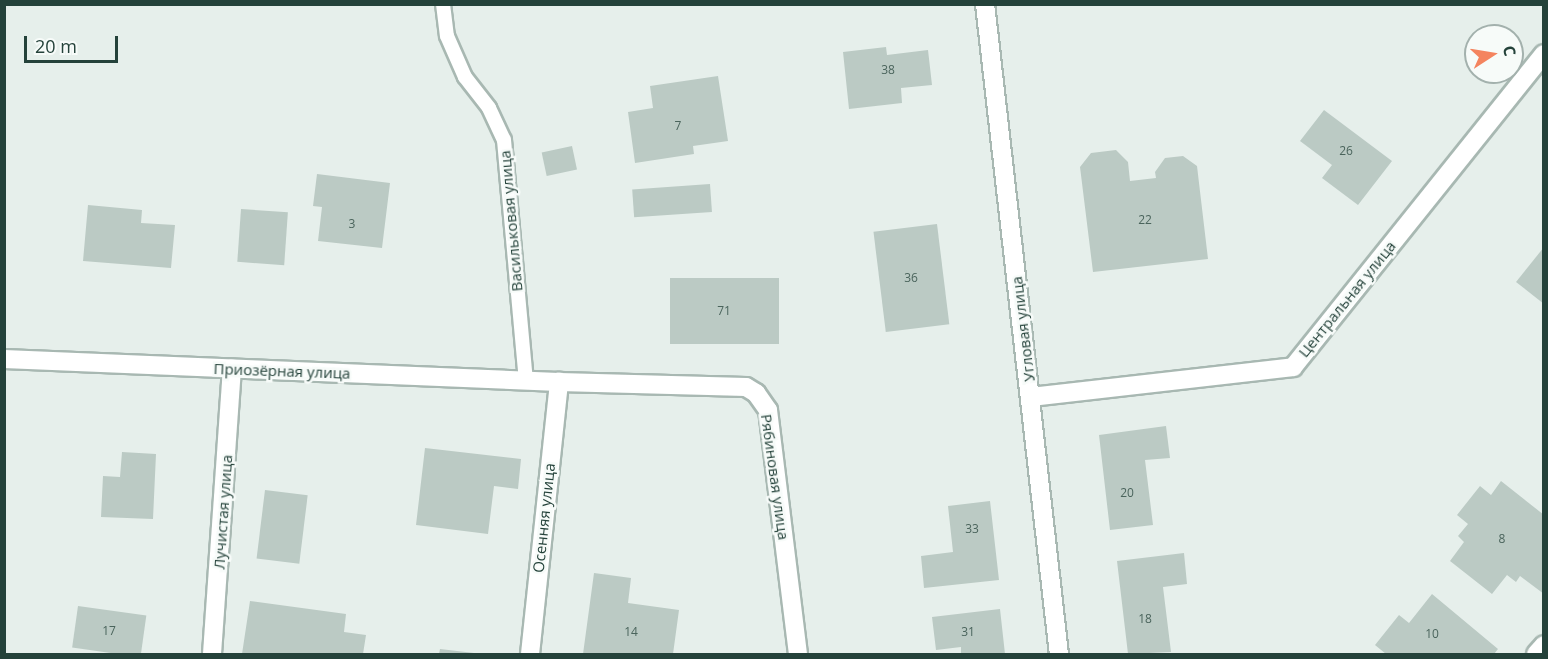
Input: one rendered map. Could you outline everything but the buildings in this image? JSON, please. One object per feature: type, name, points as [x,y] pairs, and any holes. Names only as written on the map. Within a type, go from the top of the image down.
[{"type":"street","name":"Угловая улица","points":[[985,4],[1059,654]]},
{"type":"street","name":"Центральная улица","points":[[1031,397],[1293,367],[1544,54]]},
{"type":"street","name":"Приозёрная улица","points":[[4,359],[559,382]]},
{"type":"street","name":"Лучистая улица","points":[[212,654],[232,369]]},
{"type":"street","name":"Осенняя улица","points":[[530,654],[559,382]]},
{"type":"street","name":"Рябиновая улица","points":[[559,382],[746,387],[756,393],[768,410],[798,654]]},
{"type":"street","points":[[1536,654],[1544,645]]},
{"type":"lane","name":"Васильковая улица","points":[[443,4],[447,36],[465,77],[489,108],[504,140],[525,381]]}]
